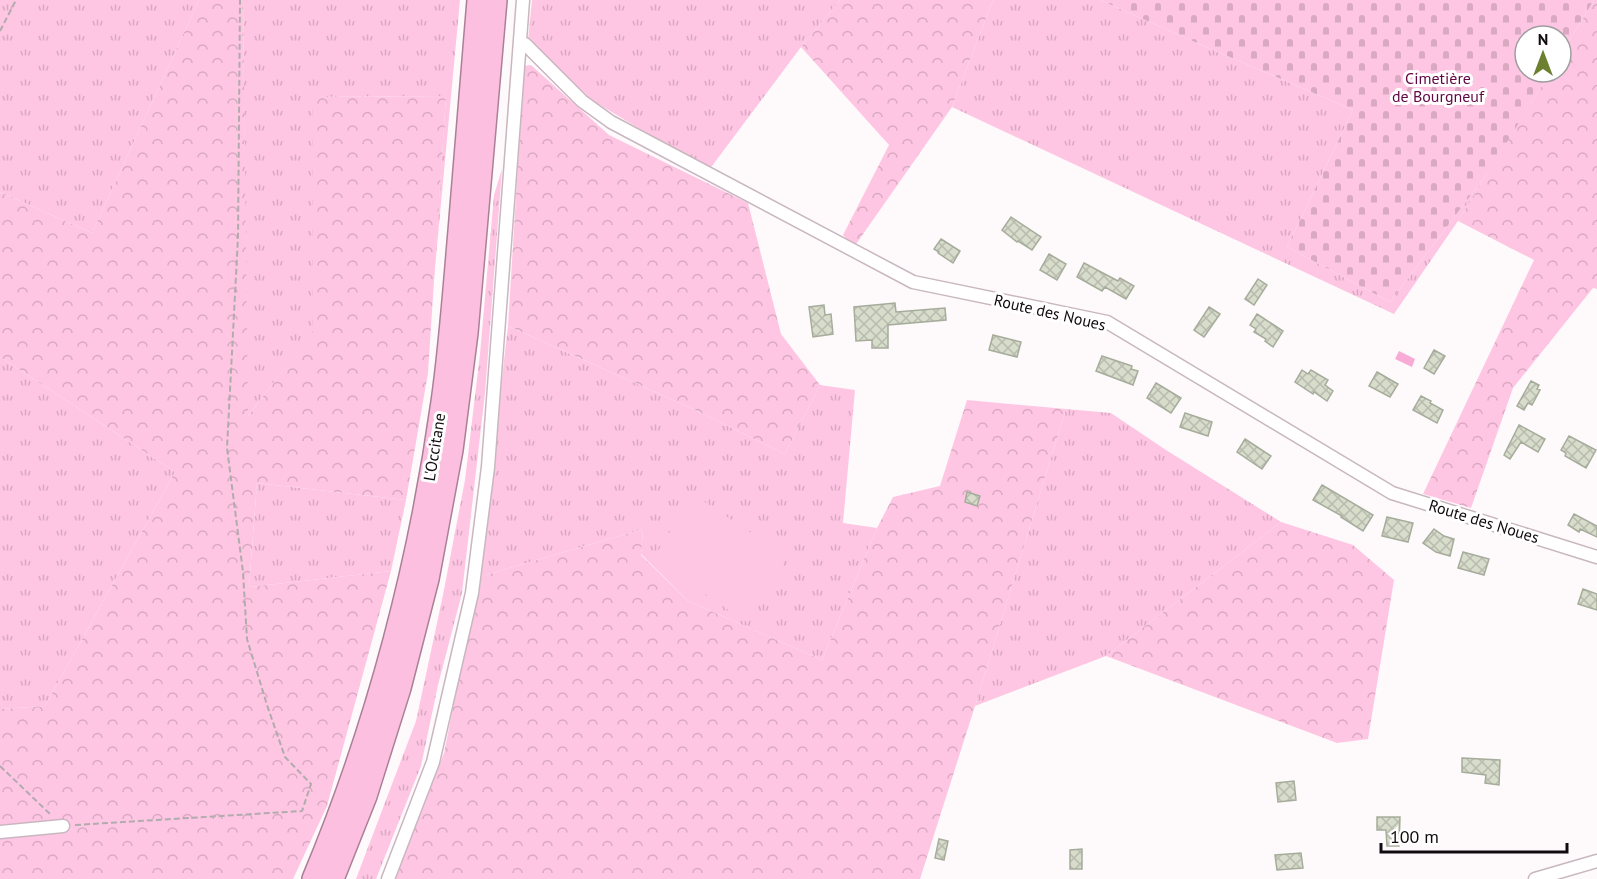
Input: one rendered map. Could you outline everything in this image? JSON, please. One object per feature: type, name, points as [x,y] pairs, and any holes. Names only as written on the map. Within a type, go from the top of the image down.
[{"type":"highway","name":"L'Occitane","points":[[313,879],[356,766],[384,678],[408,587],[425,507],[442,402],[452,314],[478,0]]},
{"type":"highway","name":"L'Occitane","points":[[333,879],[366,796],[400,688],[429,579],[452,450],[467,333],[495,0]]},
{"type":"street","points":[[388,879],[433,762],[472,593],[488,466],[523,0]]},
{"type":"street","name":"Route des Noues","points":[[520,44],[525,44],[582,101],[611,122],[913,282],[1107,322],[1392,493],[1597,557]]},
{"type":"street","points":[[0,832],[63,826]]},
{"type":"street","points":[[1535,879],[1597,861]]},
{"type":"path","points":[[0,31],[16,0]]},
{"type":"path","points":[[0,766],[63,826],[302,812],[311,784],[285,757],[247,639],[243,572],[227,448],[238,237],[240,0]]},
{"type":"green space","points":[[0,0],[199,0],[92,233],[0,192]]},
{"type":"green space","points":[[199,0],[243,0],[248,416],[313,331],[313,97],[446,96],[428,373],[406,500],[257,483],[249,587],[391,571],[327,806],[293,879],[0,879],[0,709],[45,706],[175,472],[0,357],[0,192],[92,233]]},
{"type":"green space","points":[[243,0],[460,0],[433,289],[446,96],[313,97],[313,332],[247,417]]},
{"type":"green space","points":[[532,0],[840,0],[801,47],[709,170],[593,101],[528,40]]},
{"type":"green space","points":[[840,0],[993,0],[952,107],[854,247],[843,235],[889,145],[801,47]]},
{"type":"green space","points":[[993,0],[1100,0],[1353,110],[1287,247],[1390,302],[1490,170],[1394,314],[952,107]]},
{"type":"green space","name":"Cimetière de Bourgneuf","points":[[1100,0],[1594,0],[1573,34],[1573,24],[1513,24],[1513,84],[1543,84],[1490,170],[1390,302],[1287,247],[1353,110]]},
{"type":"green space","points":[[1594,0],[1597,0],[1597,289],[1593,288],[1513,388],[1471,508],[1423,494],[1534,260],[1458,221],[1543,84],[1573,84],[1573,34]]},
{"type":"green space","points":[[531,65],[609,135],[748,203],[781,334],[820,385],[785,454],[695,410],[508,326],[524,66]]},
{"type":"green space","points":[[502,169],[485,393],[462,593],[438,685],[421,766],[376,879],[356,879],[416,721],[443,595],[465,480],[480,354],[494,195]]},
{"type":"green space","points":[[508,326],[695,410],[785,454],[820,385],[855,390],[843,523],[877,528],[822,660],[688,601],[641,554],[643,529],[479,577]]},
{"type":"green space","points":[[0,357],[175,472],[45,706],[0,709]]},
{"type":"green space","points":[[967,400],[1066,409],[920,879],[395,879],[444,753],[479,577],[643,529],[641,555],[688,601],[822,660],[877,528],[893,497],[940,486]]},
{"type":"green space","points":[[1066,409],[1111,413],[1281,522],[1106,656],[975,706]]},
{"type":"green space","points":[[257,483],[406,500],[391,571],[249,587]]},
{"type":"green space","points":[[693,494],[787,557],[748,623],[653,559]]},
{"type":"green space","points":[[1281,522],[1353,545],[1394,580],[1368,739],[1337,743],[1106,656]]},
{"type":"shaded area","points":[[1399,351],[1415,359],[1412,367],[1395,359]]},
{"type":"building","points":[[1011,217],[1041,237],[1032,250],[1002,230]]},
{"type":"building","points":[[941,239],[960,251],[953,263],[934,249]]},
{"type":"building","points":[[1049,254],[1066,264],[1057,280],[1040,270]]},
{"type":"building","points":[[1084,263],[1118,281],[1120,278],[1134,286],[1126,299],[1105,287],[1102,291],[1077,277]]},
{"type":"building","points":[[1258,279],[1267,285],[1254,305],[1245,299]]},
{"type":"building","points":[[895,303],[896,312],[945,308],[946,320],[888,325],[888,348],[872,348],[872,340],[856,341],[854,307]]},
{"type":"building","points":[[824,305],[825,315],[831,314],[833,334],[813,337],[809,307]]},
{"type":"building","points":[[1209,307],[1220,314],[1204,337],[1194,330]]},
{"type":"building","points":[[1257,314],[1283,331],[1273,347],[1265,341],[1266,339],[1254,332],[1256,329],[1250,325]]},
{"type":"building","points":[[993,335],[1021,342],[1017,357],[989,350]]},
{"type":"building","points":[[1434,350],[1445,356],[1434,374],[1424,368]]},
{"type":"building","points":[[1102,356],[1132,366],[1131,369],[1138,371],[1133,385],[1096,371]]},
{"type":"building","points":[[1302,370],[1308,374],[1311,370],[1328,380],[1325,385],[1333,391],[1327,401],[1295,382]]},
{"type":"building","points":[[1377,372],[1398,384],[1390,397],[1369,386]]},
{"type":"building","points":[[1531,381],[1539,385],[1537,389],[1540,390],[1532,405],[1528,403],[1524,410],[1517,406]]},
{"type":"building","points":[[1156,383],[1181,398],[1171,413],[1147,398]]},
{"type":"building","points":[[1421,396],[1443,410],[1437,423],[1413,410]]},
{"type":"building","points":[[1185,413],[1212,422],[1208,436],[1180,427]]},
{"type":"building","points":[[1519,425],[1545,439],[1538,452],[1521,442],[1510,459],[1504,455]]},
{"type":"building","points":[[1569,436],[1596,450],[1586,468],[1565,456],[1566,453],[1561,450]]},
{"type":"building","points":[[1245,439],[1271,456],[1262,469],[1237,452]]},
{"type":"building","points":[[1322,485],[1373,515],[1363,531],[1313,500]]},
{"type":"building","points":[[967,492],[980,496],[977,506],[965,502]]},
{"type":"building","points":[[1574,514],[1597,526],[1597,537],[1580,529],[1579,532],[1568,525]]},
{"type":"building","points":[[1387,517],[1413,523],[1408,542],[1382,536]]},
{"type":"building","points":[[1434,529],[1454,539],[1450,556],[1436,552],[1423,543]]},
{"type":"building","points":[[1463,552],[1489,559],[1484,575],[1458,568]]},
{"type":"building","points":[[1583,589],[1597,594],[1597,610],[1578,604]]},
{"type":"building","points":[[1462,758],[1500,760],[1499,785],[1485,783],[1486,775],[1462,772]]},
{"type":"building","points":[[1294,781],[1296,800],[1278,802],[1276,783]]},
{"type":"building","points":[[1377,817],[1400,817],[1399,846],[1387,846],[1386,830],[1377,830]]},
{"type":"building","points":[[939,839],[948,841],[944,860],[935,858]]},
{"type":"building","points":[[1082,849],[1082,869],[1070,869],[1070,850]]},
{"type":"building","points":[[1301,853],[1303,868],[1277,870],[1275,855]]}]
